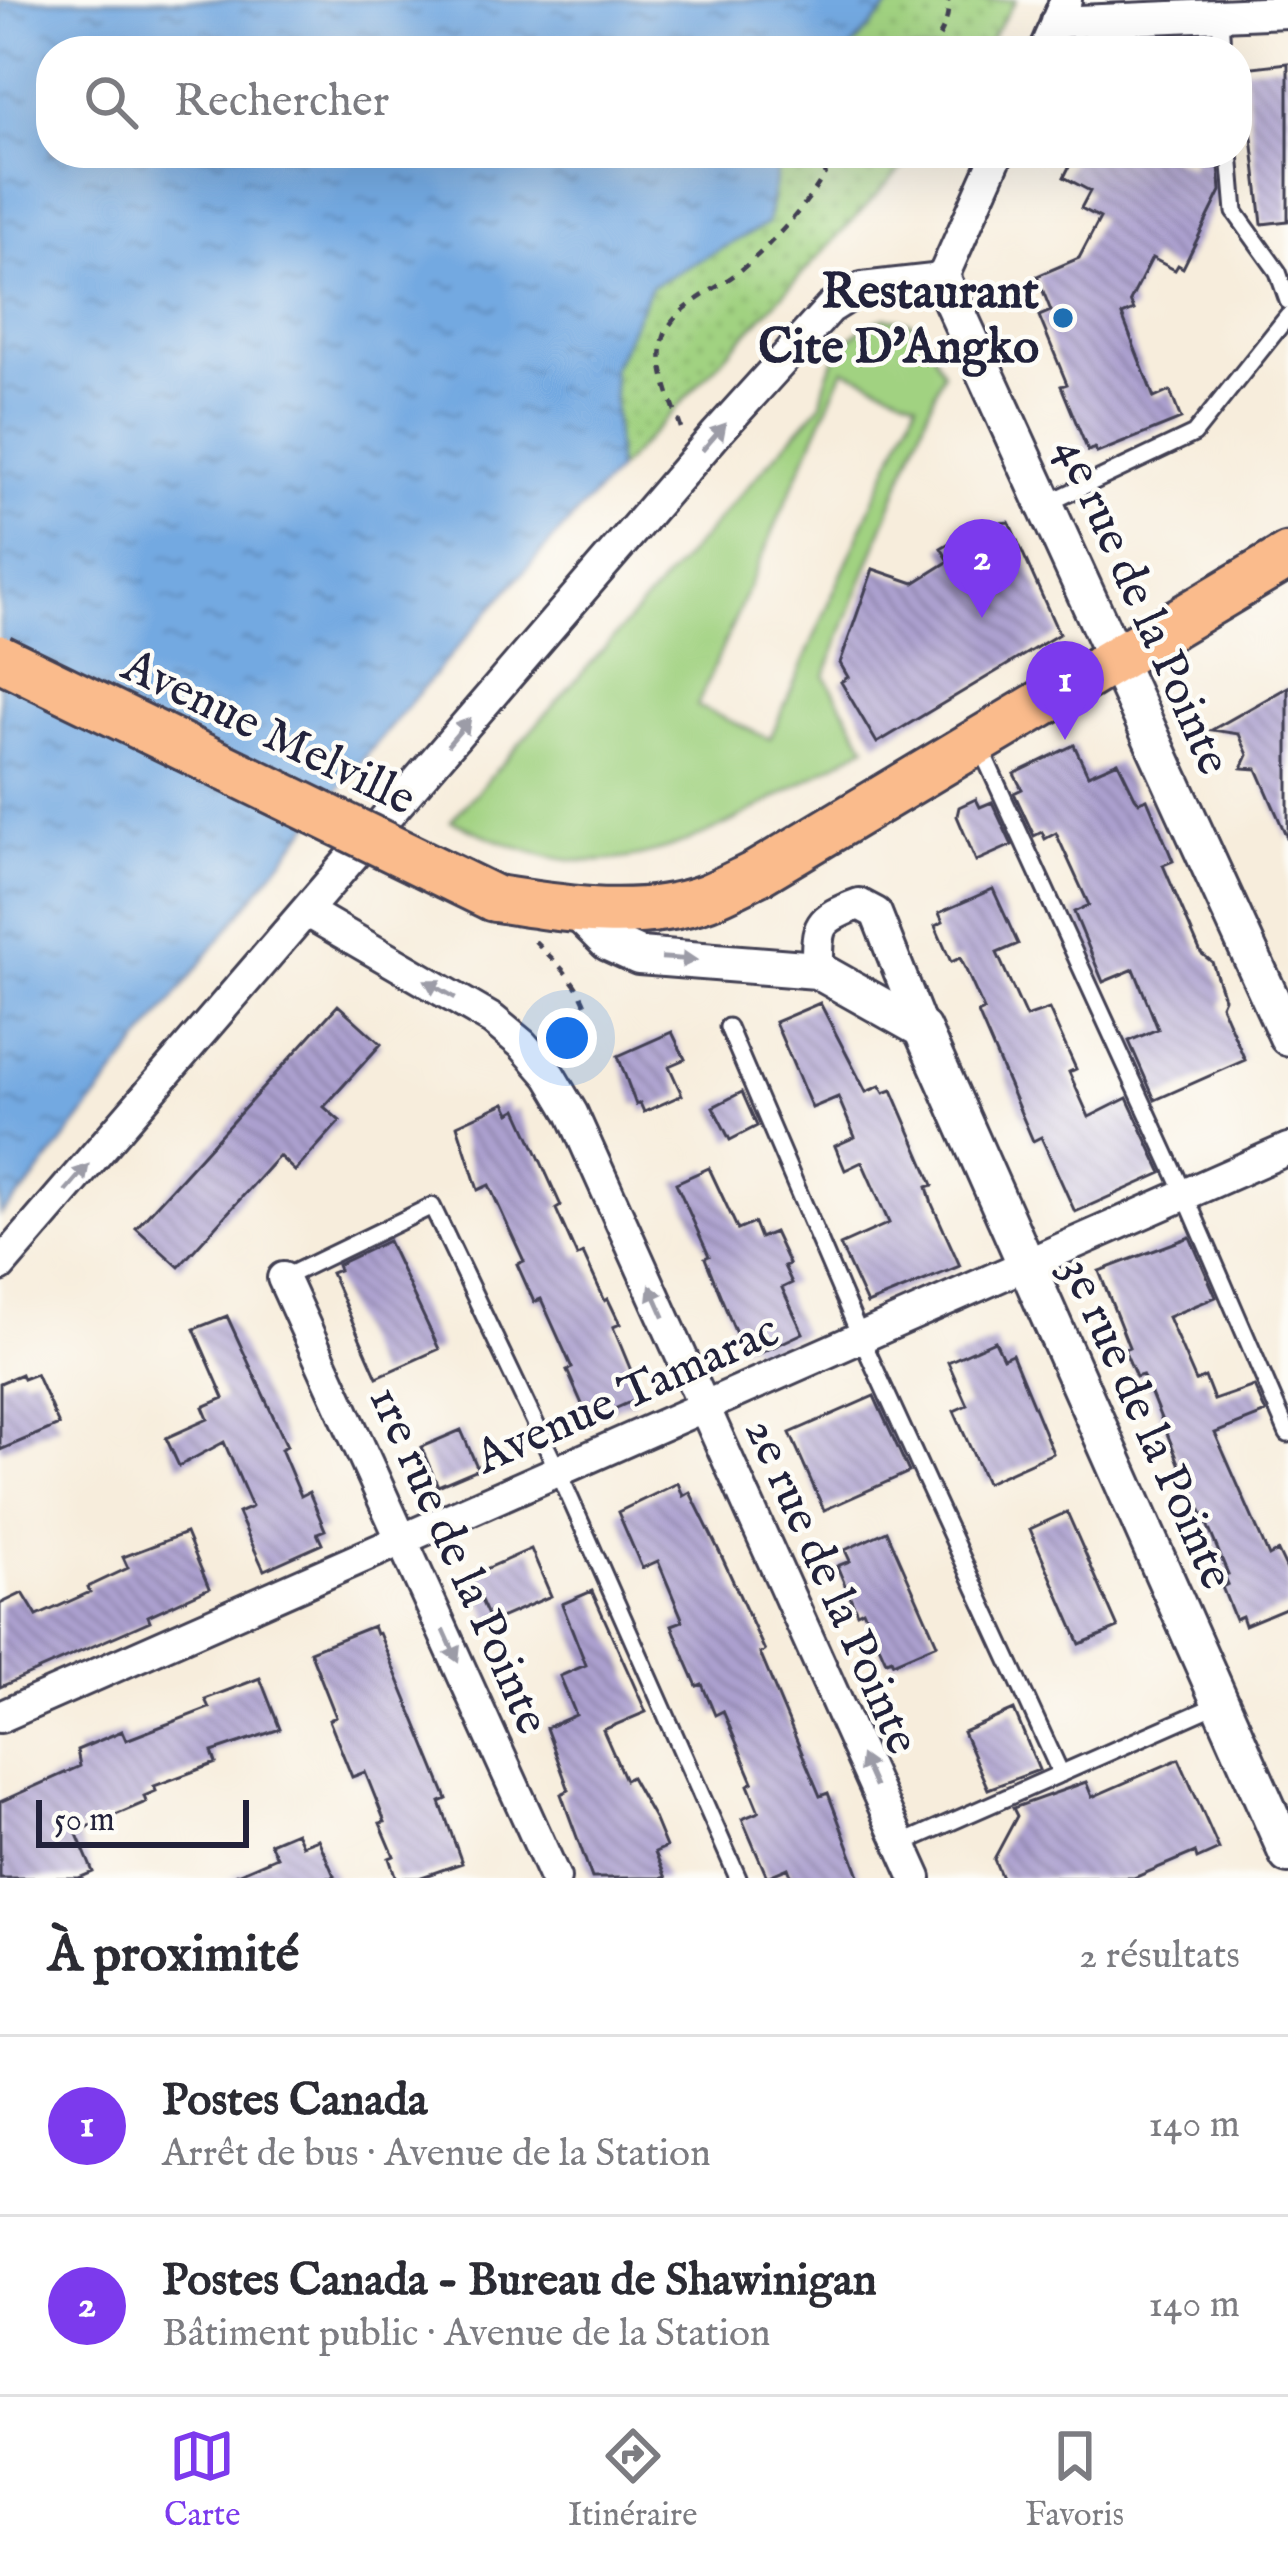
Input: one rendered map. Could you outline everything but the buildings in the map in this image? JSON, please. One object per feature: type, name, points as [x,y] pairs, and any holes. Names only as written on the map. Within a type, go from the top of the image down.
[{"type":"main road","name":"Avenue Melville","points":[[0,658],[493,898],[578,912],[661,908],[706,898],[758,873],[1286,562]]},
{"type":"street","points":[[1055,24],[1288,12]]},
{"type":"street","points":[[0,1266],[830,308],[862,289],[942,279],[991,168]]},
{"type":"street","name":"4e rue de la Pointe","points":[[942,279],[1288,1037]]},
{"type":"street","name":"3e rue de la Pointe","points":[[817,970],[818,930],[829,915],[859,904],[876,913],[922,1028],[1288,1855]]},
{"type":"street","name":"2e rue de la Pointe","points":[[308,912],[494,1020],[550,1076],[572,1113],[916,1878]]},
{"type":"street","points":[[578,912],[608,942],[639,956],[817,970],[922,1028]]},
{"type":"street","name":"Avenue Tamarac","points":[[0,1717],[1288,1149]]},
{"type":"street","name":"1re rue de la Pointe","points":[[283,1278],[552,1877]]},
{"type":"lane","points":[[1220,15],[1221,36]]},
{"type":"lane","points":[[1231,168],[1234,212],[1278,272],[1288,301]]},
{"type":"lane","points":[[1045,504],[1194,434],[1288,316]]},
{"type":"lane","points":[[977,741],[1185,1195],[1288,1434]]},
{"type":"lane","points":[[728,1027],[861,1338],[1061,1774]]},
{"type":"lane","points":[[283,1278],[432,1206],[558,1471],[738,1878]]},
{"type":"lane","points":[[901,1844],[1221,1703]]},
{"type":"path","points":[[940,36],[950,13],[948,0]]},
{"type":"path","points":[[692,462],[665,377],[664,334],[676,318],[740,271],[773,239],[829,168]]},
{"type":"path","points":[[534,940],[573,984],[591,1019],[582,1052],[565,1062]]},
{"type":"green space","points":[[895,0],[1016,0],[993,36],[863,36]]},
{"type":"green space","points":[[777,168],[902,168],[617,471],[613,367],[651,286],[767,224]]},
{"type":"green space","points":[[885,318],[916,327],[943,372],[825,676],[866,746],[718,828],[638,856],[597,861],[556,858],[451,821],[821,404],[827,376],[840,351]],"holes":[[[844,369],[917,401],[770,739],[697,706]]]},
{"type":"water","points":[[0,0],[895,0],[863,36],[36,36],[36,168],[777,168],[767,224],[651,286],[613,367],[617,471],[386,732],[27,1189],[0,1215]]},
{"type":"place","name":"Restaurant Cite D'Angko","points":[[1063,318]]},
{"type":"place","name":"Postes Canada - Bureau de Shawinigan","points":[[982,618]]},
{"type":"place","name":"Postes Canada","points":[[1065,740]]}]
